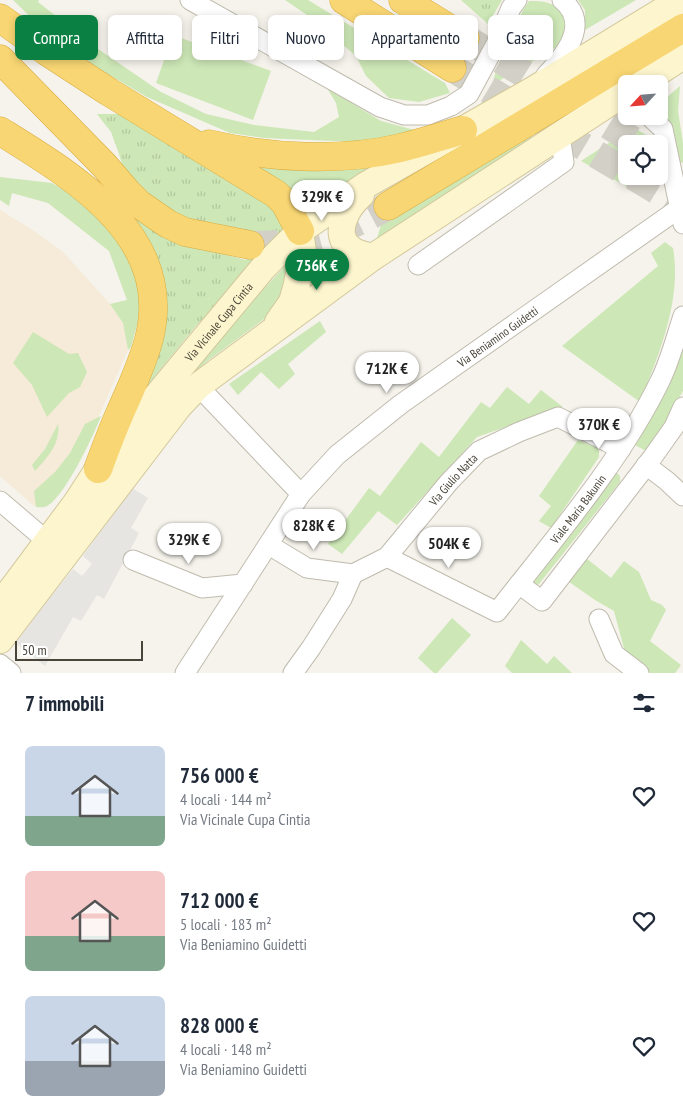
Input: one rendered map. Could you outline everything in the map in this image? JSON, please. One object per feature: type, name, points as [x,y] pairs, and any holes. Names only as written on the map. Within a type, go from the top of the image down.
[{"type":"highway","points":[[323,0],[354,16]]},
{"type":"highway","points":[[344,0],[368,15]]},
{"type":"highway","points":[[404,0],[465,38],[428,0]]},
{"type":"highway","points":[[2,16],[46,51],[276,194],[285,202],[300,231]]},
{"type":"highway","points":[[388,206],[683,28]]},
{"type":"highway","points":[[0,59],[104,165],[127,192]]},
{"type":"highway","points":[[439,60],[452,68]]},
{"type":"highway","points":[[189,139],[241,151],[296,156],[329,156],[361,154],[400,148],[463,130]]},
{"type":"highway","points":[[0,131],[45,159],[95,198],[123,225],[135,240],[152,290],[153,308],[149,338],[136,377],[98,469]]},
{"type":"highway","points":[[45,159],[110,181],[127,192],[155,216],[185,232],[250,245]]},
{"type":"main road","name":"Via Vicinale Cupa Cintia","points":[[0,604],[48,542],[98,469],[154,399],[263,268],[300,231],[384,174],[532,90],[680,0]]},
{"type":"main road","points":[[654,75],[683,56]]},
{"type":"main road","points":[[0,640],[178,406],[198,386],[373,257],[489,180],[618,101]]},
{"type":"main road","points":[[373,257],[351,249],[344,242],[341,234],[346,216],[355,200],[384,174]]},
{"type":"main road","points":[[269,335],[292,302],[303,252],[300,231]]},
{"type":"street","points":[[190,0],[380,107],[404,115],[428,116],[451,106],[469,94],[496,44],[510,8],[516,0]]},
{"type":"street","points":[[532,90],[570,46],[576,29],[572,15],[562,0]]},
{"type":"street","points":[[659,125],[663,129],[679,182],[682,215]]},
{"type":"street","points":[[418,265],[564,162],[560,136]]},
{"type":"street","name":"Via Beniamino Guidetti","points":[[185,673],[301,494],[337,454],[401,404],[682,215]]},
{"type":"street","name":"Viale Maria Bakunin","points":[[387,557],[497,612],[621,449],[661,380],[683,316]]},
{"type":"street","points":[[198,386],[301,494]]},
{"type":"street","points":[[519,584],[542,601],[646,466],[674,427],[683,407]]},
{"type":"street","name":"Via Giulio Natta","points":[[353,574],[387,557],[449,482],[479,451],[519,432],[558,417],[621,449]]},
{"type":"street","points":[[646,466],[667,481],[683,496]]},
{"type":"street","points":[[598,480],[621,496]]},
{"type":"street","points":[[0,501],[48,542]]},
{"type":"street","points":[[269,545],[307,568],[353,574],[342,599],[293,673]]},
{"type":"street","points":[[133,560],[202,588],[243,584]]},
{"type":"street","points":[[599,619],[614,654],[639,673]]},
{"type":"street","points":[[0,664],[11,673]]},
{"type":"shaded area","points":[[0,210],[63,252],[110,304],[123,323],[128,350],[95,425],[45,504],[34,506],[0,476]]},
{"type":"shaded area","points":[[132,488],[148,498],[131,528],[139,533],[104,599],[97,595],[81,621],[73,617],[45,666],[14,642],[73,569],[82,576],[92,564],[83,556]]},
{"type":"green space","points":[[13,0],[39,0],[38,2],[55,15],[29,15]]},
{"type":"green space","points":[[285,0],[308,0],[333,15],[307,15]]},
{"type":"green space","points":[[461,0],[502,0],[493,15],[488,15],[488,24]]},
{"type":"green space","points":[[578,0],[636,0],[585,30],[585,10]]},
{"type":"green space","points":[[529,1],[539,1],[556,6],[564,12],[567,41],[553,49],[553,15],[521,15]]},
{"type":"green space","points":[[344,22],[354,28],[354,54],[344,46]]},
{"type":"green space","points":[[182,38],[192,42],[192,60],[241,60],[271,71],[253,120],[156,83],[164,60],[182,60]]},
{"type":"green space","points":[[98,49],[108,56],[108,60],[114,60],[161,92],[206,114],[254,125],[314,132],[339,117],[336,103],[327,88],[381,121],[418,131],[357,142],[264,138],[230,133],[147,97],[87,60],[98,60]]},
{"type":"green space","points":[[358,60],[407,60],[445,83],[450,93],[419,102],[389,98],[366,76]]},
{"type":"green space","points":[[500,60],[535,60],[492,85]]},
{"type":"green space","points":[[680,86],[678,111],[683,143],[683,163],[680,162],[664,125],[668,125],[668,96]]},
{"type":"green space","points":[[97,114],[121,114],[262,196],[286,220],[286,231],[195,327],[146,387],[160,340],[104,196],[181,243],[246,260],[254,232],[200,226],[168,209],[126,178],[111,132]]},
{"type":"green space","points":[[633,127],[646,135],[621,135]]},
{"type":"green space","points":[[526,129],[536,143],[374,247],[383,219]]},
{"type":"green space","points":[[618,137],[618,182],[581,161]]},
{"type":"green space","points":[[374,166],[305,213],[259,168]]},
{"type":"green space","points":[[0,177],[52,183],[78,198],[104,223],[126,250],[140,285],[140,314],[131,347],[128,350],[123,323],[110,304],[127,300],[109,251],[48,203],[12,193],[9,206],[0,200]]},
{"type":"green space","points":[[624,185],[652,185],[649,199]]},
{"type":"green space","points":[[665,242],[673,248],[675,268],[672,307],[661,346],[640,402],[562,346],[658,266],[651,253]]},
{"type":"green space","points":[[318,255],[343,266],[304,299]]},
{"type":"green space","points":[[291,260],[287,291],[268,316],[206,362],[138,441],[203,353]]},
{"type":"green space","points":[[320,321],[326,332],[288,364],[295,374],[279,389],[261,372],[238,395],[229,384]]},
{"type":"green space","points":[[33,332],[69,354],[78,353],[87,372],[80,387],[69,393],[47,417],[32,385],[13,363]]},
{"type":"green space","points":[[683,341],[683,391],[648,452],[631,443]]},
{"type":"green space","points":[[507,387],[529,404],[541,390],[563,407],[477,437],[397,525],[378,511],[342,554],[328,544],[369,488],[380,496],[421,442],[439,457],[481,402],[490,408]]},
{"type":"green space","points":[[101,416],[85,451],[62,491],[47,506],[36,507],[34,491],[55,472],[70,453],[85,424]]},
{"type":"green space","points":[[58,424],[55,444],[35,471],[32,465],[45,449]]},
{"type":"green space","points":[[578,440],[599,448],[599,457],[551,528],[539,521],[551,506],[539,496]]},
{"type":"green space","points":[[616,472],[620,476],[620,482],[535,589],[526,581]]},
{"type":"green space","points":[[586,558],[611,578],[624,561],[639,572],[651,600],[662,605],[666,610],[650,641],[681,665],[675,673],[650,673],[626,656],[614,611],[565,579]]},
{"type":"green space","points":[[452,618],[471,635],[437,673],[434,673],[418,658]]},
{"type":"green space","points":[[521,640],[547,664],[554,656],[572,673],[512,673],[505,666]]},
{"type":"tunnel","points":[[478,46],[624,135]]},
{"type":"tunnel","points":[[452,68],[618,167]]},
{"type":"tunnel","points":[[648,185],[683,206]]},
{"type":"tunnel","points":[[250,245],[289,243],[322,236],[338,231],[388,206]]}]
